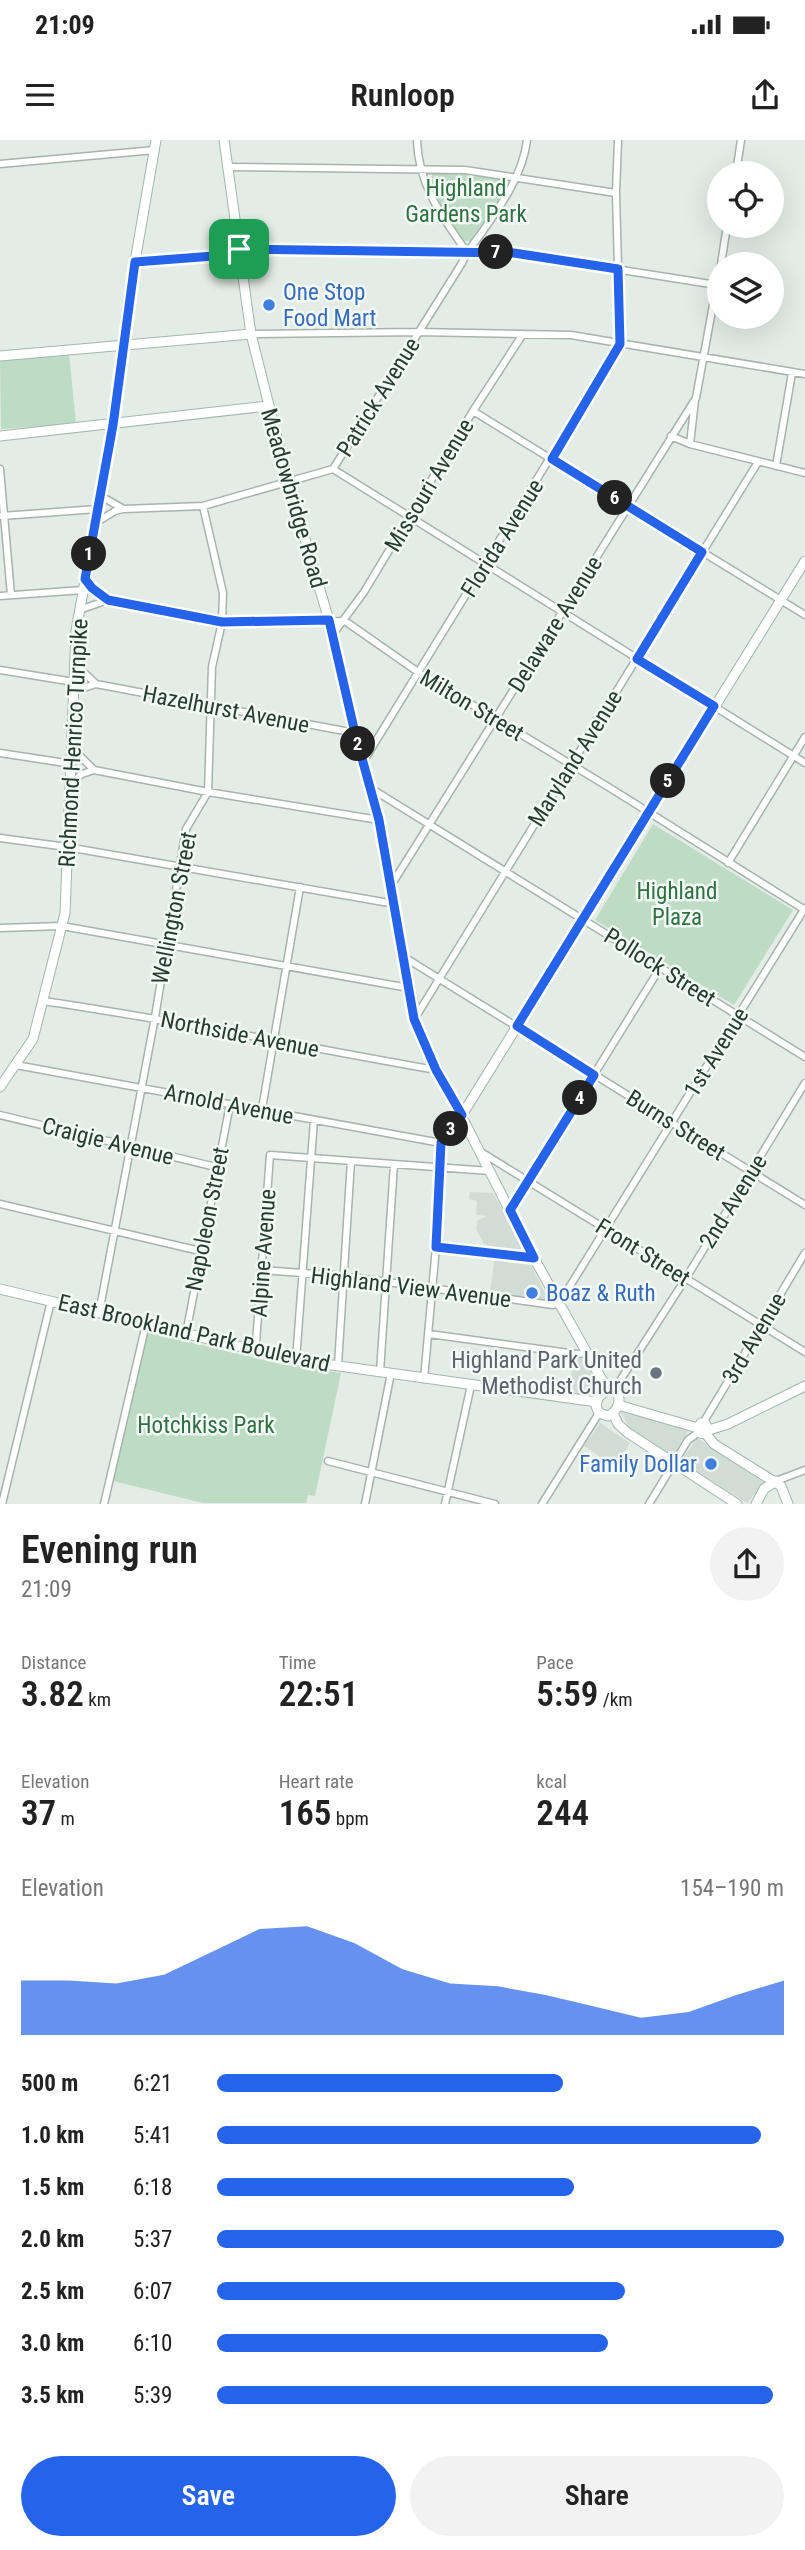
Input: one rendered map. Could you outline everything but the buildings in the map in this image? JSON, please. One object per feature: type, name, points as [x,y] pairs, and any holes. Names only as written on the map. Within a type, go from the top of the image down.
[{"type":"street","name":"Meadowbridge Road","points":[[224,140],[251,334],[288,481],[333,634],[355,733],[372,789],[396,904],[414,1019],[436,1070],[462,1115],[534,1258],[586,1353],[610,1389]]},
{"type":"street","points":[[417,140],[422,169],[436,207],[466,251]]},
{"type":"street","name":"Patrick Avenue","points":[[94,524],[123,509],[203,506],[333,469],[462,263],[466,251],[487,226],[516,178],[527,140]]},
{"type":"street","points":[[618,140],[616,193],[620,344]]},
{"type":"street","points":[[738,161],[741,140]]},
{"type":"street","points":[[0,164],[156,145]]},
{"type":"street","name":"Richmond Henrico Turnpike","points":[[0,1087],[33,1039],[62,926],[79,610],[113,425],[135,262],[156,145]]},
{"type":"street","points":[[228,167],[466,170],[616,193]]},
{"type":"street","points":[[135,262],[239,252],[466,251],[527,254],[707,283]]},
{"type":"street","name":"Delaware Avenue","points":[[392,884],[696,398],[709,329]]},
{"type":"street","points":[[0,356],[251,334],[418,332],[571,335],[805,374]]},
{"type":"street","name":"Missouri Avenue","points":[[333,634],[345,621],[523,334]]},
{"type":"street","name":"Florida Avenue","points":[[363,762],[552,459],[620,344]]},
{"type":"street","points":[[776,466],[792,373]]},
{"type":"street","points":[[690,444],[696,398]]},
{"type":"street","points":[[0,436],[268,406]]},
{"type":"street","points":[[473,411],[805,615]]},
{"type":"street","points":[[671,436],[690,444],[805,473]]},
{"type":"street","name":"Maryland Avenue","points":[[414,1019],[758,462]]},
{"type":"street","points":[[0,469],[11,595]]},
{"type":"street","points":[[333,469],[805,763]]},
{"type":"street","points":[[99,495],[123,509]]},
{"type":"street","points":[[203,506],[223,593],[222,622],[212,667],[208,792]]},
{"type":"street","points":[[2,516],[97,509]]},
{"type":"street","points":[[424,1378],[436,1247],[441,1143],[462,1115],[805,561]]},
{"type":"street","points":[[85,579],[108,600],[222,622],[345,621]]},
{"type":"street","points":[[0,596],[83,590]]},
{"type":"street","points":[[79,610],[108,600]]},
{"type":"street","name":"Milton Street","points":[[345,621],[418,672],[805,909]]},
{"type":"street","points":[[75,664],[96,684]]},
{"type":"street","name":"Hazelhurst Avenue","points":[[0,670],[74,687],[96,684],[355,733]]},
{"type":"street","points":[[728,863],[805,737]]},
{"type":"street","points":[[72,748],[94,770]]},
{"type":"street","points":[[0,753],[72,764]]},
{"type":"street","points":[[71,783],[82,774],[94,770],[379,820]]},
{"type":"street","name":"Pollock Street","points":[[372,789],[805,1058]]},
{"type":"street","name":"Wellington Street","points":[[99,1313],[155,1017],[186,828],[208,792]]},
{"type":"street","points":[[0,838],[67,847],[396,904]]},
{"type":"street","points":[[262,1109],[300,887]]},
{"type":"street","name":"1st Avenue","points":[[560,1302],[805,909]]},
{"type":"street","points":[[0,928],[62,926],[409,988]]},
{"type":"street","name":"Burns Street","points":[[404,957],[805,1205]]},
{"type":"street","points":[[510,1210],[660,968]]},
{"type":"street","name":"Northside Avenue","points":[[43,1001],[155,1017],[436,1070]]},
{"type":"street","name":"Arnold Avenue","points":[[16,1065],[441,1143]]},
{"type":"street","name":"2nd Avenue","points":[[610,1389],[686,1278],[805,1083]]},
{"type":"street","name":"Napoleon Street","points":[[186,1334],[230,1104]]},
{"type":"street","name":"Craigie Avenue","points":[[0,1115],[216,1167]]},
{"type":"street","points":[[296,1360],[314,1120]]},
{"type":"street","name":"Front Street","points":[[481,1152],[805,1352]]},
{"type":"street","name":"Alpine Avenue","points":[[254,1350],[257,1343],[270,1155],[312,1158]]},
{"type":"street","points":[[312,1158],[490,1171]]},
{"type":"street","points":[[338,1365],[351,1161]]},
{"type":"street","points":[[380,1372],[394,1164]]},
{"type":"street","points":[[0,1204],[200,1251]]},
{"type":"street","points":[[436,1247],[534,1258]]},
{"type":"street","name":"3rd Avenue","points":[[649,1503],[688,1440],[703,1429],[805,1253]]},
{"type":"street","name":"Highland View Avenue","points":[[261,1270],[344,1276],[553,1305],[560,1302]]},
{"type":"street","name":"East Brookland Park Boulevard","points":[[0,1289],[296,1360],[597,1402]]},
{"type":"street","points":[[2,1503],[51,1301]]},
{"type":"street","points":[[104,1503],[146,1324]]},
{"type":"street","points":[[429,1334],[576,1354],[586,1353]]},
{"type":"street","points":[[365,1503],[391,1373]]},
{"type":"street","points":[[445,1503],[471,1385]]},
{"type":"street","points":[[616,1409],[703,1429],[728,1424],[805,1386]]},
{"type":"street","points":[[616,1409],[608,1416],[596,1409],[597,1402],[610,1389],[619,1398],[616,1409],[618,1424],[628,1433],[737,1503]]},
{"type":"street","points":[[542,1503],[599,1413]]},
{"type":"street","points":[[703,1429],[714,1444],[781,1486],[788,1503]]},
{"type":"street","points":[[328,1461],[495,1503]]},
{"type":"street","points":[[756,1503],[764,1489],[805,1470]]},
{"type":"shaded area","points":[[470,1192],[493,1193],[525,1251],[506,1251],[484,1244],[476,1229],[478,1220],[487,1216],[476,1215],[477,1201],[469,1199]]},
{"type":"shaded area","points":[[495,1257],[529,1262],[547,1297],[546,1300],[490,1292]]},
{"type":"shaded area","points":[[564,1354],[583,1357],[600,1389],[598,1397],[570,1393],[572,1367],[567,1366]]},
{"type":"shaded area","points":[[621,1412],[648,1417],[688,1431],[672,1457],[631,1431]]},
{"type":"shaded area","points":[[600,1423],[630,1443],[616,1467],[584,1446]]},
{"type":"shaded area","points":[[697,1438],[766,1480],[747,1503],[680,1462]]},
{"type":"green space","name":"Highland Gardens Park","points":[[433,173],[481,176],[482,173],[503,180],[504,192],[472,241],[465,241],[453,229],[444,214],[429,183]]},
{"type":"green space","points":[[69,353],[76,424],[1,429],[0,359]]},
{"type":"green space","name":"Highland Plaza","points":[[653,824],[793,910],[734,1005],[595,920]]},
{"type":"green space","name":"Hotchkiss Park","points":[[148,1332],[280,1364],[341,1373],[315,1496],[308,1495],[306,1503],[203,1503],[113,1481]]},
{"type":"place","name":"One Stop Food Mart","points":[[269,305]]},
{"type":"place","name":"Boaz & Ruth","points":[[532,1293]]},
{"type":"place","name":"Highland Park United Methodist Church","points":[[656,1373]]},
{"type":"place","name":"Family Dollar","points":[[711,1464]]},
{"type":"route","points":[[239,249],[514,253],[618,269],[620,344],[552,459],[702,552],[637,659],[714,706],[517,1026],[594,1075],[510,1210],[534,1258],[436,1247],[441,1143],[462,1115],[436,1070],[414,1019],[396,904],[379,820],[355,733],[329,620],[222,622],[108,600],[99,595],[85,579],[113,425],[135,262],[240,254],[239,249]]}]
